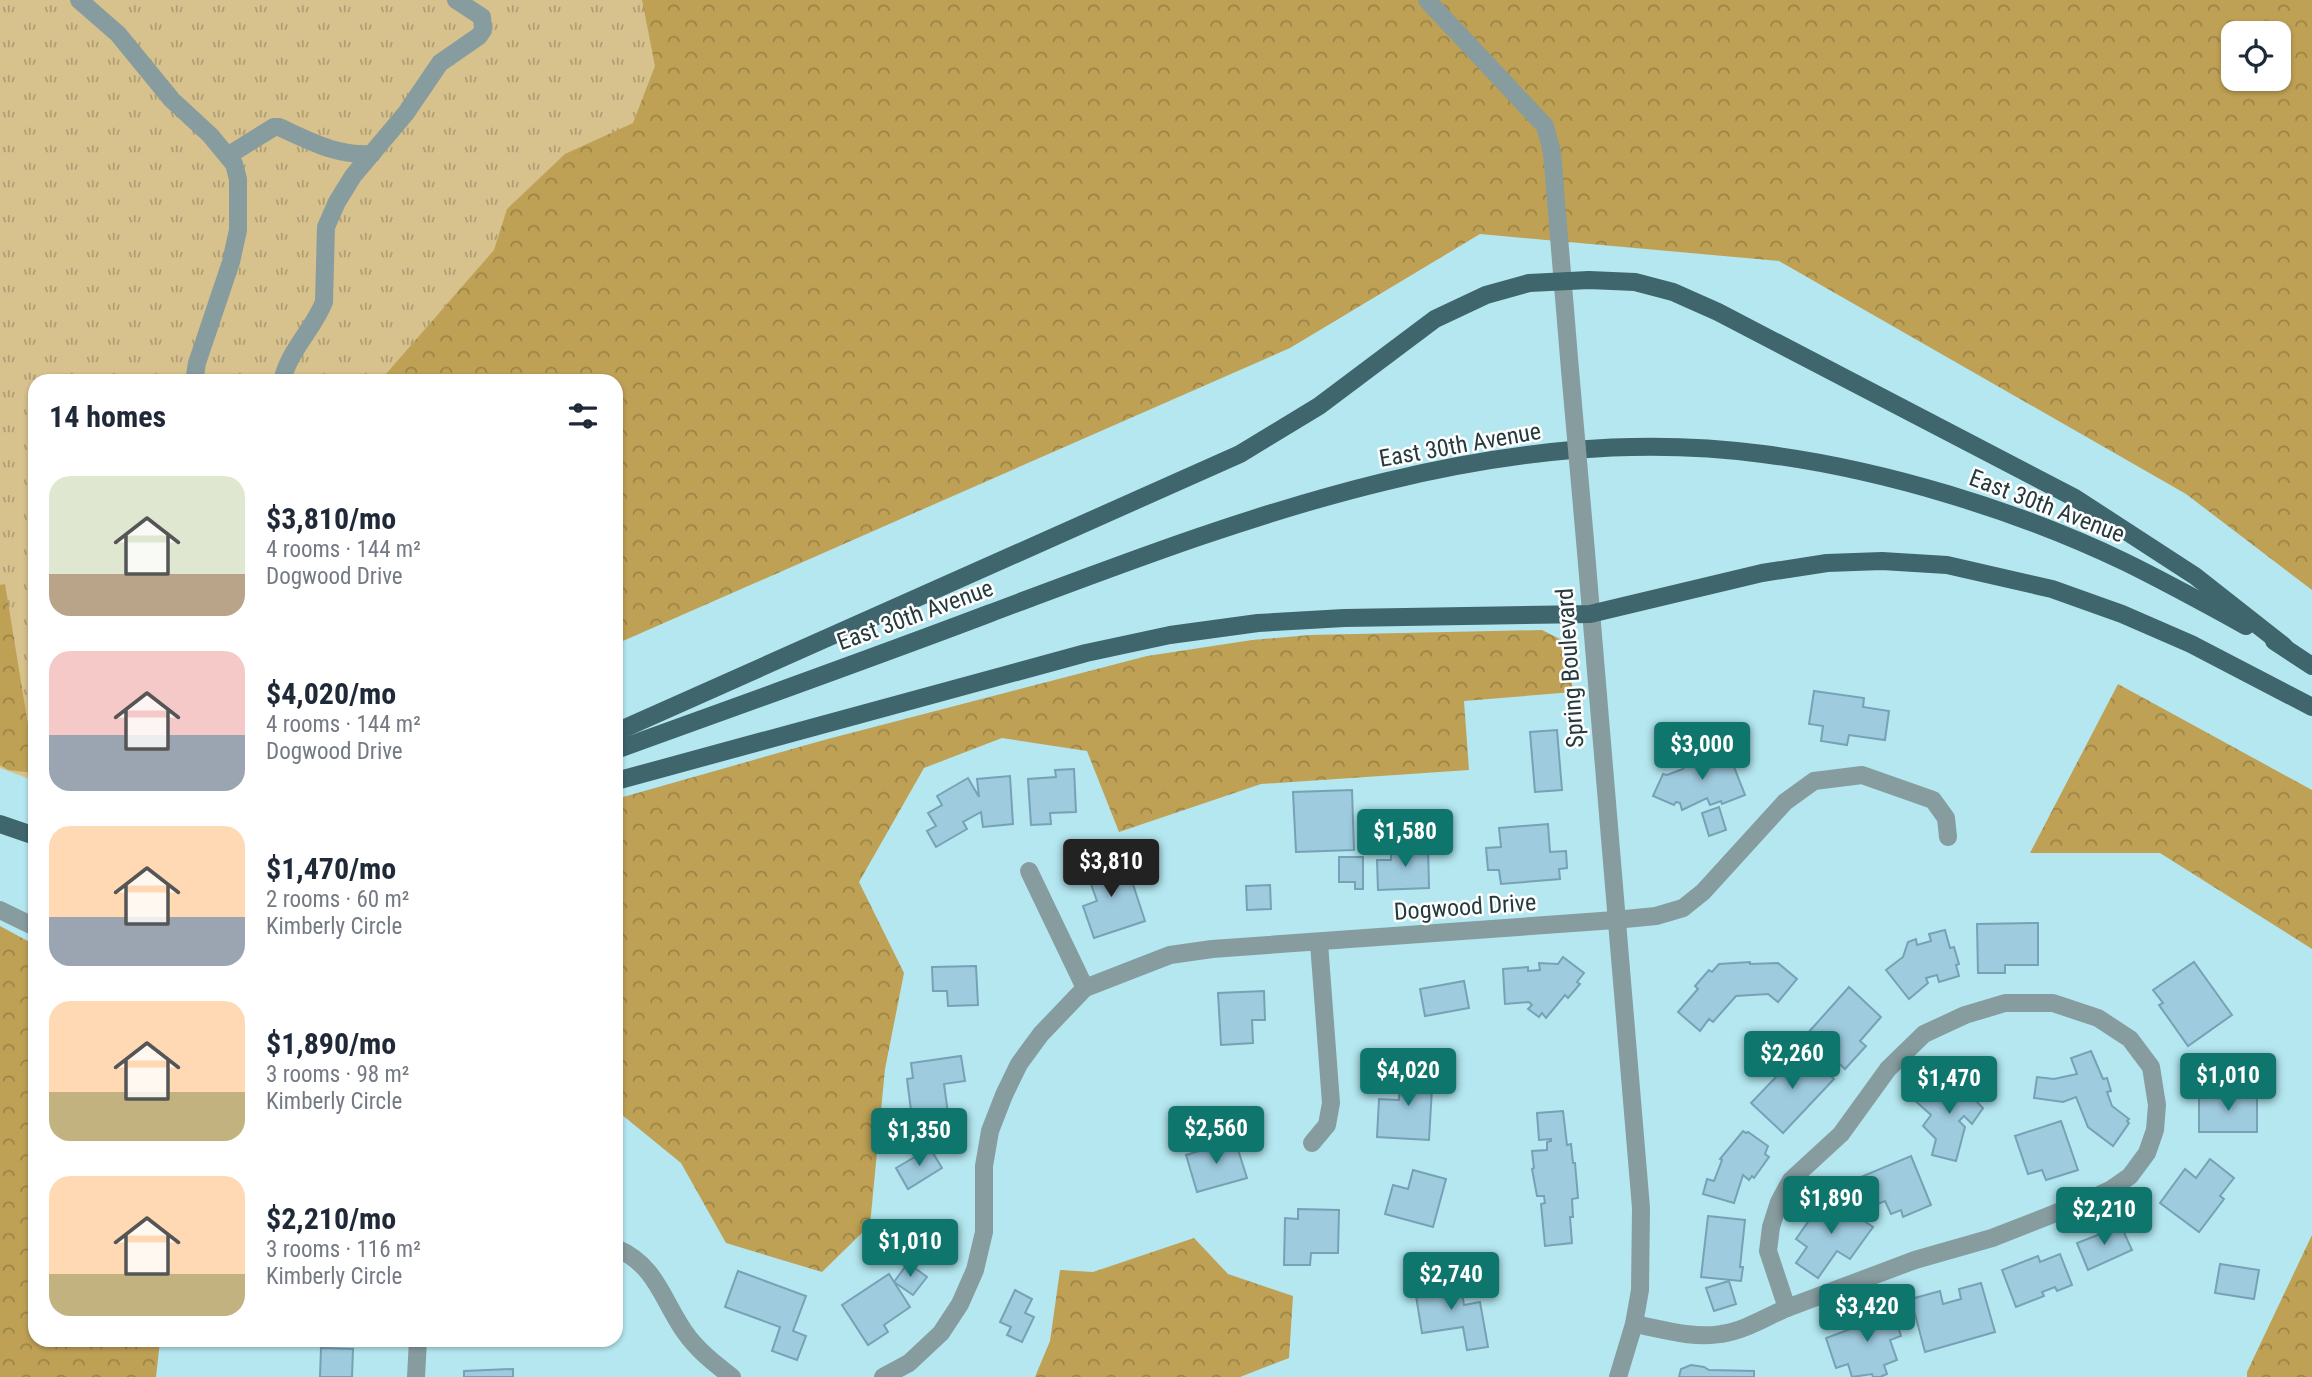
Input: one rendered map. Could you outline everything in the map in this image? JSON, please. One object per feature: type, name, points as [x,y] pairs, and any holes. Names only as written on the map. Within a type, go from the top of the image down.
[{"type":"main road","points":[[623,729],[1240,454],[1319,406],[1435,319],[1486,295],[1530,284],[1563,281],[1635,282],[1673,292],[1718,312],[2075,498],[2195,576],[2284,646]]},
{"type":"main road","name":"East 30th Avenue","points":[[623,747],[1273,512],[1438,469],[1610,448],[1678,447],[1762,454],[1851,469],[1942,493],[2006,514],[2120,559],[2284,646],[2312,666]]},
{"type":"main road","points":[[623,779],[1086,653],[1170,635],[1258,623],[1344,618],[1590,614],[1762,573],[1827,563],[1882,561],[1947,565],[2052,589],[2122,614],[2191,644],[2312,708]]},
{"type":"main road","points":[[0,824],[28,834]]},
{"type":"street","points":[[79,0],[118,34],[172,100],[229,155],[234,164],[238,230],[231,262],[195,374]]},
{"type":"street","points":[[285,374],[293,353],[320,313],[324,302],[326,227],[337,202],[357,172],[406,113],[440,63],[479,37],[483,30],[482,17],[456,0]]},
{"type":"street","name":"Spring Boulevard","points":[[1427,0],[1545,126],[1552,152],[1641,1208],[1640,1290],[1634,1324],[1618,1377]]},
{"type":"street","points":[[229,155],[274,127],[324,148],[359,155],[372,154]]},
{"type":"street","name":"Dogwood Drive","points":[[883,1377],[909,1363],[941,1333],[960,1304],[975,1270],[984,1232],[984,1166],[990,1131],[1003,1095],[1019,1064],[1041,1034],[1085,988],[1170,955],[1212,949],[1656,916],[1683,908],[1703,892],[1785,802],[1814,780],[1862,775],[1933,800],[1946,818],[1948,837]]},
{"type":"street","points":[[1029,871],[1085,988]]},
{"type":"street","points":[[0,910],[28,924]]},
{"type":"street","points":[[1312,1143],[1327,1125],[1331,1103],[1319,943]]},
{"type":"street","points":[[1634,1324],[1690,1334],[1720,1335],[1731,1332],[1915,1260],[1992,1238],[2110,1189],[2130,1175],[2147,1153],[2155,1130],[2157,1105],[2151,1068],[2130,1039],[2098,1018],[2053,1003],[2005,1003],[1965,1015],[1924,1034],[1888,1069],[1841,1134],[1791,1180],[1779,1202],[1771,1227],[1768,1251],[1787,1308]]},
{"type":"street","points":[[623,1252],[640,1263],[654,1277],[683,1329],[698,1349],[732,1377]]},
{"type":"street","points":[[416,1377],[418,1347]]},
{"type":"green space","points":[[0,0],[722,0],[453,374],[28,374],[28,778],[0,768]]},
{"type":"green space","points":[[642,0],[2312,0],[2312,590],[2186,494],[1779,261],[1480,234],[1290,348],[623,641],[623,374],[386,374],[494,250],[507,209],[565,154],[633,123],[655,66]]},
{"type":"green space","points":[[5,584],[28,725],[28,772],[8,770],[0,765],[0,585]]},
{"type":"green space","points":[[1542,630],[1566,642],[1573,692],[1464,701],[1469,770],[1261,784],[1119,832],[1087,751],[1002,738],[924,768],[859,882],[904,973],[885,1069],[870,1225],[822,1272],[726,1243],[681,1163],[623,1116],[623,797],[824,740],[1147,656],[1252,640],[1310,635]]},
{"type":"green space","points":[[2118,684],[2312,790],[2312,949],[2160,853],[2030,853]]},
{"type":"green space","points":[[0,926],[28,941],[28,1347],[159,1347],[156,1377],[0,1377]]},
{"type":"green space","points":[[2312,1235],[2312,1377],[2247,1377],[2247,1372]]},
{"type":"green space","points":[[1194,1238],[1228,1274],[1293,1296],[1289,1358],[1240,1377],[1035,1377],[1050,1341],[1060,1270],[1093,1272]]},
{"type":"building","points":[[1814,691],[1864,698],[1863,707],[1889,711],[1885,740],[1849,735],[1847,745],[1821,741],[1823,726],[1809,724]]},
{"type":"building","points":[[1557,730],[1562,790],[1535,792],[1530,732]]},
{"type":"building","points":[[1727,749],[1745,795],[1722,804],[1721,801],[1710,805],[1707,798],[1682,810],[1680,803],[1676,802],[1674,805],[1653,796],[1663,774],[1683,769],[1690,752],[1710,759],[1709,755]]},
{"type":"building","points":[[1074,769],[1076,812],[1050,813],[1051,824],[1031,825],[1028,779],[1056,777],[1055,770]]},
{"type":"building","points":[[1010,776],[1013,824],[983,827],[981,812],[963,822],[967,829],[936,847],[927,831],[936,826],[928,813],[942,805],[937,796],[968,778],[979,797],[977,779]]},
{"type":"building","points":[[1352,790],[1354,850],[1296,852],[1293,792]]},
{"type":"building","points":[[1719,807],[1726,830],[1709,836],[1702,813]]},
{"type":"building","points":[[1548,824],[1550,852],[1566,851],[1567,868],[1559,869],[1560,879],[1501,884],[1499,870],[1488,870],[1486,848],[1501,847],[1499,828]]},
{"type":"building","points":[[1428,845],[1429,888],[1378,890],[1377,860],[1391,860],[1391,847]]},
{"type":"building","points":[[1105,855],[1111,872],[1127,866],[1145,921],[1094,938],[1083,906],[1097,901],[1083,862]]},
{"type":"building","points":[[1339,857],[1363,857],[1363,889],[1355,889],[1355,882],[1339,882]]},
{"type":"building","points":[[1270,885],[1271,909],[1247,910],[1246,886]]},
{"type":"building","points":[[2038,923],[2038,965],[2005,965],[2005,973],[1978,973],[1977,924]]},
{"type":"building","points":[[1945,930],[1950,948],[1954,947],[1959,976],[1939,982],[1937,975],[1926,978],[1928,983],[1909,999],[1886,970],[1903,957],[1908,942],[1916,939],[1917,945],[1931,941],[1929,934]]},
{"type":"building","points":[[1563,957],[1584,973],[1577,982],[1580,984],[1568,998],[1565,995],[1546,1018],[1542,1013],[1539,1017],[1528,1009],[1532,1005],[1529,1002],[1505,1004],[1503,969],[1528,967],[1528,971],[1540,970],[1539,963],[1558,964]]},
{"type":"building","points":[[2194,962],[2232,1015],[2188,1046],[2159,1005],[2163,1003],[2153,990]]},
{"type":"building","points":[[1778,963],[1797,979],[1778,1002],[1768,994],[1736,996],[1713,1022],[1709,1019],[1700,1031],[1678,1012],[1698,989],[1695,986],[1709,970],[1712,972],[1719,964]]},
{"type":"building","points":[[976,966],[978,1005],[948,1006],[947,991],[933,991],[932,967]]},
{"type":"building","points":[[1464,981],[1469,1008],[1425,1016],[1420,989]]},
{"type":"building","points":[[1849,987],[1881,1017],[1860,1041],[1866,1046],[1845,1069],[1807,1034]]},
{"type":"building","points":[[1264,991],[1265,1020],[1252,1020],[1253,1043],[1221,1045],[1218,993]]},
{"type":"building","points":[[1802,1050],[1834,1079],[1783,1133],[1751,1103]]},
{"type":"building","points":[[2091,1051],[2103,1079],[2107,1078],[2111,1091],[2107,1092],[2112,1106],[2129,1119],[2113,1146],[2088,1127],[2076,1097],[2063,1102],[2034,1098],[2037,1077],[2054,1079],[2077,1074],[2071,1058]]},
{"type":"building","points":[[961,1056],[965,1081],[944,1084],[949,1121],[913,1126],[907,1079],[913,1078],[911,1063]]},
{"type":"building","points":[[1401,1070],[1433,1071],[1429,1140],[1377,1137],[1379,1099],[1399,1100]]},
{"type":"building","points":[[1955,1079],[1963,1084],[1967,1079],[1976,1087],[1973,1090],[1979,1096],[1975,1100],[1983,1108],[1972,1124],[1964,1116],[1959,1121],[1965,1127],[1956,1161],[1932,1155],[1936,1139],[1923,1126],[1931,1115],[1912,1098],[1926,1083],[1946,1101],[1951,1096],[1945,1090]]},
{"type":"building","points":[[2199,1094],[2257,1094],[2257,1132],[2199,1132]]},
{"type":"building","points":[[1563,1111],[1567,1145],[1571,1144],[1575,1163],[1578,1198],[1572,1199],[1572,1243],[1545,1246],[1541,1204],[1545,1203],[1544,1196],[1537,1196],[1532,1151],[1547,1150],[1547,1142],[1551,1139],[1539,1140],[1537,1113]]},
{"type":"building","points":[[2061,1121],[2078,1170],[2046,1180],[2042,1170],[2028,1174],[2015,1136]]},
{"type":"building","points":[[1743,1131],[1768,1146],[1765,1154],[1769,1157],[1754,1178],[1752,1176],[1749,1180],[1743,1175],[1734,1203],[1703,1194],[1707,1179],[1714,1181],[1722,1160],[1720,1159]]},
{"type":"building","points":[[1235,1140],[1247,1178],[1197,1192],[1186,1155]]},
{"type":"building","points":[[930,1148],[942,1168],[908,1189],[896,1168]]},
{"type":"building","points":[[1911,1156],[1931,1205],[1903,1217],[1901,1210],[1891,1214],[1885,1201],[1868,1208],[1856,1179]]},
{"type":"building","points":[[2210,1159],[2234,1178],[2220,1196],[2224,1199],[2199,1232],[2160,1203],[2185,1169],[2196,1178]]},
{"type":"building","points":[[1413,1170],[1446,1179],[1433,1227],[1385,1214],[1393,1185],[1408,1189]]},
{"type":"building","points":[[1827,1195],[1873,1227],[1850,1259],[1837,1251],[1818,1278],[1796,1263],[1807,1247],[1796,1239]]},
{"type":"building","points":[[1298,1209],[1339,1210],[1338,1253],[1311,1253],[1310,1265],[1284,1265],[1285,1218],[1298,1219]]},
{"type":"building","points":[[1708,1216],[1745,1220],[1741,1281],[1701,1277]]},
{"type":"building","points":[[2121,1226],[2132,1250],[2088,1270],[2077,1243]]},
{"type":"building","points":[[2060,1254],[2072,1285],[2057,1291],[2055,1287],[2042,1292],[2044,1296],[2016,1307],[2002,1270],[2038,1256],[2040,1262]]},
{"type":"building","points":[[908,1263],[927,1277],[913,1295],[894,1282]]},
{"type":"building","points":[[2220,1264],[2259,1270],[2254,1299],[2215,1293]]},
{"type":"building","points":[[738,1271],[806,1296],[793,1331],[806,1336],[797,1360],[772,1351],[780,1327],[725,1307]]},
{"type":"building","points":[[889,1274],[910,1307],[884,1325],[888,1332],[868,1345],[842,1305]]},
{"type":"building","points":[[1459,1277],[1464,1305],[1480,1302],[1488,1347],[1467,1350],[1463,1327],[1422,1333],[1416,1296],[1427,1294],[1425,1282]]},
{"type":"building","points":[[1729,1281],[1736,1304],[1714,1311],[1706,1288]]},
{"type":"building","points":[[1981,1283],[1995,1332],[1925,1352],[1911,1299],[1940,1291],[1943,1304],[1961,1299],[1959,1289]]},
{"type":"building","points":[[1015,1290],[1032,1299],[1025,1313],[1034,1317],[1022,1342],[1007,1335],[1011,1327],[1000,1322]]},
{"type":"building","points":[[1891,1306],[1901,1336],[1890,1340],[1897,1360],[1884,1365],[1887,1374],[1880,1377],[1873,1377],[1872,1374],[1852,1377],[1848,1364],[1836,1368],[1826,1338],[1856,1327],[1853,1320]]},
{"type":"building","points":[[321,1348],[353,1349],[352,1377],[320,1377]]},
{"type":"building","points":[[1691,1365],[1709,1370],[1754,1371],[1754,1377],[1679,1377],[1681,1369]]},
{"type":"building","points":[[513,1369],[513,1377],[464,1377],[464,1371]]}]
